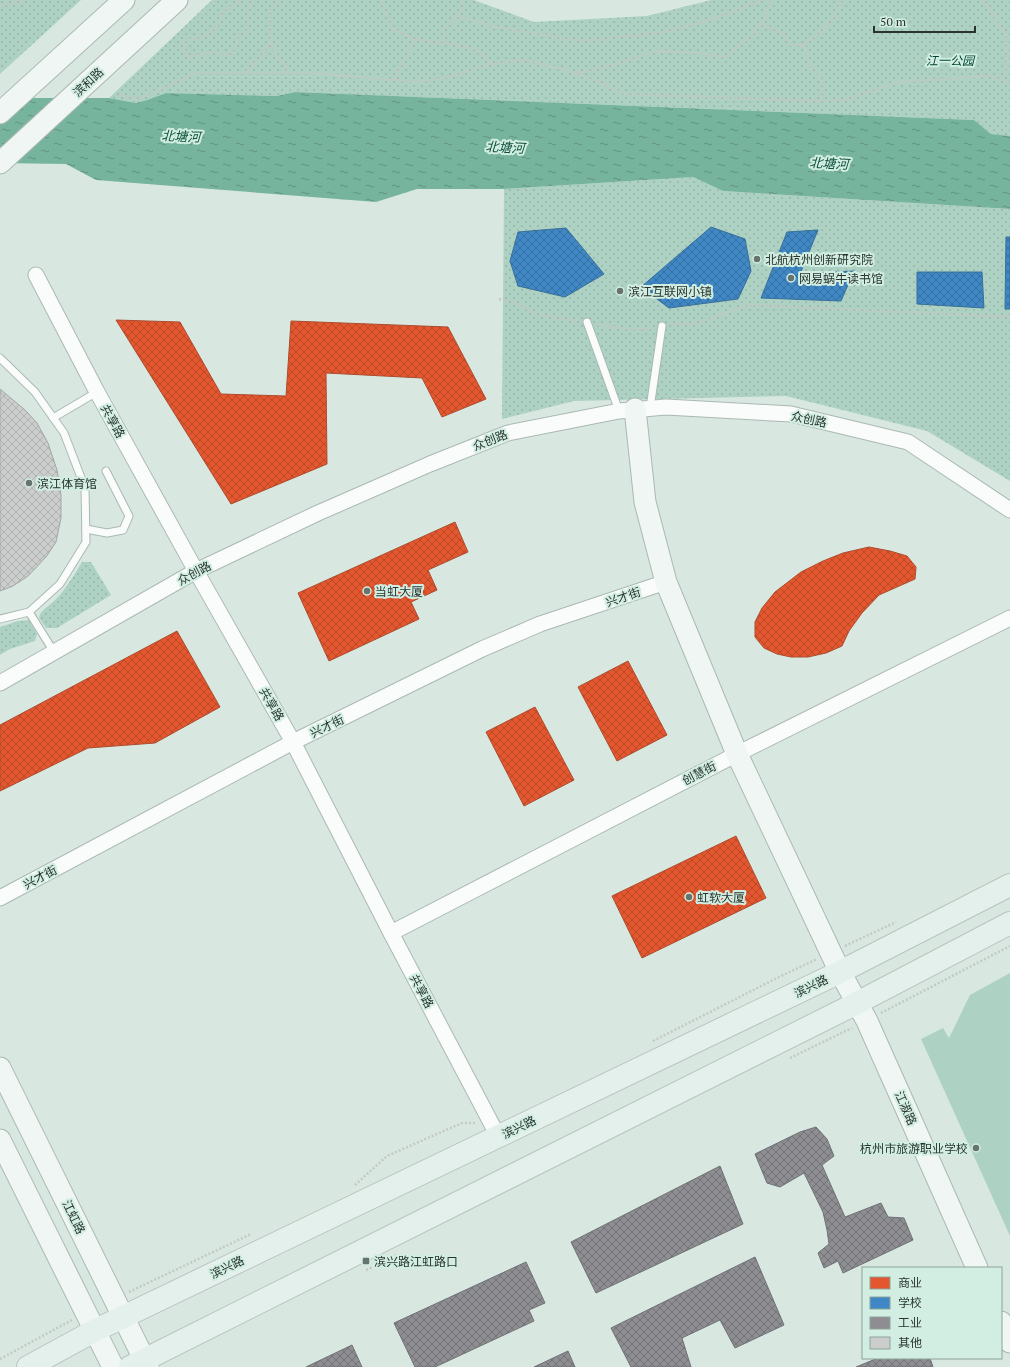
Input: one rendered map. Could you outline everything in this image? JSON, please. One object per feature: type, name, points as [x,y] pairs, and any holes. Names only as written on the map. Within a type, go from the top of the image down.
[{"type":"main road","points":[[0,113],[124,0]]},
{"type":"main road","name":"滨和路","points":[[0,163],[177,0]]},
{"type":"main road","name":"江淑路","points":[[635,409],[645,502],[666,582],[738,754],[836,962],[867,1021],[977,1267]]},
{"type":"main road","name":"滨兴路","points":[[28,1367],[90,1322],[495,1130],[836,962],[1010,885]]},
{"type":"main road","points":[[141,1365],[857,1003],[1010,923]]},
{"type":"main road","name":"江虹路","points":[[0,1068],[119,1308],[141,1365]]},
{"type":"main road","points":[[0,1140],[113,1367]]},
{"type":"main road","points":[[1002,1324],[1010,1342]]},
{"type":"street","name":"共享路","points":[[36,275],[97,392],[293,742],[391,933],[495,1130]]},
{"type":"street","name":"众创路","points":[[0,684],[196,571],[318,513],[430,464],[508,433],[635,409],[666,407],[791,414],[908,442],[1010,510]]},
{"type":"street","name":"兴才街","points":[[0,898],[293,742],[482,649],[540,624],[666,582]]},
{"type":"street","name":"创慧街","points":[[391,933],[738,754],[1010,618]]},
{"type":"lane","points":[[587,322],[635,409]]},
{"type":"lane","points":[[635,409],[662,326]]},
{"type":"lane","points":[[0,358],[35,392],[64,433],[85,488],[86,529],[86,542],[60,584],[29,612],[0,619]]},
{"type":"lane","points":[[53,418],[97,392]]},
{"type":"lane","points":[[86,529],[107,533],[123,530],[129,516],[106,471]]},
{"type":"lane","points":[[29,612],[54,652]]},
{"type":"path","points":[[0,6],[26,0]]},
{"type":"path","points":[[241,0],[222,13],[217,26],[208,35],[196,39],[187,39],[183,47],[189,57],[211,52],[230,55],[236,48],[237,38],[246,33],[251,0]]},
{"type":"path","points":[[277,0],[270,11],[271,44],[288,72]]},
{"type":"path","points":[[381,0],[393,29],[414,39],[443,42],[474,48],[492,64]]},
{"type":"path","points":[[458,16],[496,26],[581,41],[659,33],[704,22],[764,0]]},
{"type":"path","points":[[575,73],[617,64],[657,51],[697,53],[724,57],[748,40],[761,24],[772,0]]},
{"type":"path","points":[[761,24],[785,35],[790,45],[804,45],[827,26],[844,0]]},
{"type":"path","points":[[984,0],[1005,33],[1008,57],[1003,81]]},
{"type":"path","points":[[443,42],[444,29],[455,21],[463,9],[462,2]]},
{"type":"path","points":[[396,80],[398,70],[408,56],[414,39]]},
{"type":"path","points":[[246,73],[271,44]]},
{"type":"path","points":[[804,45],[811,67],[820,75],[823,87],[820,101]]},
{"type":"path","points":[[119,96],[138,99],[196,73],[313,72],[418,82],[448,77],[492,64],[525,60],[575,73],[597,81],[622,94],[820,101],[846,100],[899,82],[990,76],[1010,84]]},
{"type":"path","points":[[499,300],[517,302],[535,314],[641,330],[662,326],[698,323],[748,305],[1010,317]]},
{"type":"path","points":[[653,1041],[779,977],[836,962],[903,919]]},
{"type":"path","points":[[348,1188],[355,1185],[386,1156],[462,1123],[495,1130]]},
{"type":"path","points":[[119,1308],[256,1232]]},
{"type":"path","points":[[0,1359],[90,1322]]},
{"type":"green space","points":[[0,0],[81,0],[0,74]]},
{"type":"green space","name":"江一公园","points":[[212,0],[474,0],[534,22],[647,16],[711,0],[1010,0],[1010,136],[991,134],[974,120],[295,92],[277,96],[166,93],[136,103],[109,98]]},
{"type":"green space","name":"北航杭州创新研究院","points":[[693,177],[723,191],[1010,209],[1010,481],[927,431],[786,396],[574,401],[502,419],[504,189]]},
{"type":"green space","points":[[82,562],[91,562],[111,595],[57,628],[46,628],[39,618],[41,613],[61,593]]},
{"type":"green space","points":[[29,620],[37,634],[35,641],[10,649],[0,655],[0,627],[18,621]]},
{"type":"green space","points":[[1010,973],[1010,1236],[921,1039],[943,1028],[949,1038],[970,995]]},
{"type":"water","name":"北塘河","points":[[295,92],[974,120],[991,134],[1010,136],[1010,209],[723,191],[693,177],[504,189],[417,189],[376,202],[96,180],[66,164],[0,163],[0,98],[109,98],[136,103],[166,93],[277,96]]},
{"type":"building: 商业","points":[[116,320],[180,322],[221,394],[286,396],[291,321],[448,327],[486,399],[442,417],[422,378],[326,373],[327,464],[231,504]]},
{"type":"building: 商业","name":"当虹大厦","points":[[455,522],[468,552],[428,570],[437,590],[411,602],[419,619],[329,661],[298,593]]},
{"type":"building: 商业","points":[[869,547],[907,556],[916,567],[915,579],[879,595],[862,613],[849,631],[842,646],[826,653],[808,657],[791,657],[777,654],[764,648],[755,637],[755,622],[762,608],[775,592],[801,572],[823,561],[843,553]]},
{"type":"building: 商业","points":[[177,631],[220,707],[155,743],[88,748],[0,791],[0,725]]},
{"type":"building: 商业","points":[[628,661],[667,735],[617,761],[578,687]]},
{"type":"building: 商业","points":[[535,707],[574,780],[524,806],[486,732]]},
{"type":"building: 商业","name":"虹软大厦","points":[[736,836],[766,898],[642,958],[612,896]]},
{"type":"building: 学校","points":[[711,227],[745,239],[751,271],[738,299],[669,308],[641,287]]},
{"type":"building: 学校","points":[[566,228],[604,274],[565,297],[518,286],[510,261],[518,232]]},
{"type":"building: 学校","points":[[818,230],[800,274],[854,271],[841,301],[761,298],[787,232]]},
{"type":"building: 学校","points":[[1006,237],[1010,237],[1010,309],[1005,309]]},
{"type":"building: 学校","points":[[917,272],[982,272],[984,308],[917,304]]},
{"type":"building: 工业","points":[[816,1127],[827,1139],[834,1156],[822,1165],[845,1217],[881,1203],[888,1217],[904,1218],[913,1240],[843,1273],[838,1261],[824,1268],[818,1253],[829,1244],[827,1230],[823,1212],[804,1173],[780,1187],[767,1183],[755,1154],[800,1132]]},
{"type":"building: 工业","points":[[720,1166],[743,1224],[596,1293],[571,1242]]},
{"type":"building: 工业","points":[[755,1257],[784,1325],[735,1348],[720,1320],[682,1338],[691,1367],[631,1367],[611,1328]]},
{"type":"building: 工业","points":[[526,1262],[545,1303],[529,1310],[534,1321],[435,1367],[415,1367],[394,1323]]},
{"type":"building: 工业","points":[[352,1345],[362,1367],[306,1367]]},
{"type":"building: 工业","points":[[568,1351],[575,1367],[534,1367]]},
{"type":"building: 工业","points":[[876,1359],[930,1359],[933,1367],[856,1367]]},
{"type":"building: 其他","name":"滨江体育馆","points":[[0,389],[25,410],[37,423],[48,443],[57,470],[61,495],[61,518],[56,542],[46,557],[28,576],[13,586],[0,591]]},
{"type":"place","name":"北航杭州创新研究院","points":[[757,259]]},
{"type":"place","name":"网易蜗牛读书馆","points":[[791,278]]},
{"type":"place","name":"滨江互联网小镇","points":[[620,291]]},
{"type":"place","name":"滨江体育馆","points":[[29,483]]},
{"type":"place","name":"当虹大厦","points":[[367,591]]},
{"type":"place","name":"虹软大厦","points":[[689,897]]},
{"type":"place","name":"杭州市旅游职业学校","points":[[976,1148]]},
{"type":"place","name":"滨兴路江虹路口","points":[[366,1261]]}]
